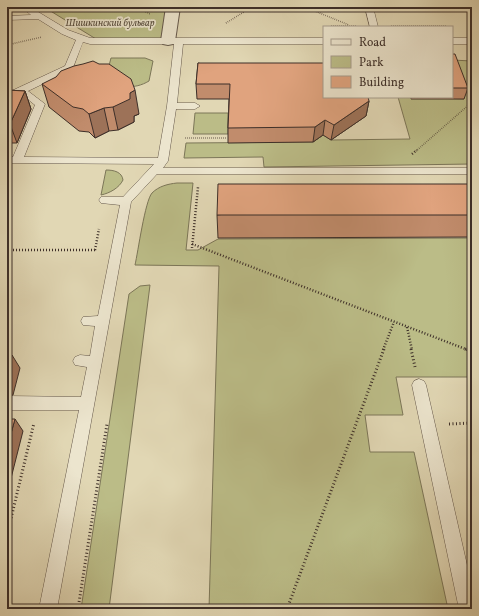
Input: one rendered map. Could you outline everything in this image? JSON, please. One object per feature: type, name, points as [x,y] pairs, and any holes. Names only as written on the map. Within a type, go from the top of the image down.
[{"type":"street","points":[[173,7],[174,41]]},
{"type":"lane","points":[[26,7],[65,32],[80,39],[90,41],[323,41]]},
{"type":"lane","points":[[368,7],[374,26]]},
{"type":"lane","points":[[7,18],[41,17]]},
{"type":"lane","points":[[7,97],[69,68],[80,39]]},
{"type":"lane","points":[[48,609],[126,201],[163,161],[172,106],[174,41]]},
{"type":"lane","points":[[453,41],[472,42]]},
{"type":"lane","points":[[21,90],[40,104],[12,160],[163,161]]},
{"type":"lane","points":[[172,106],[195,106]]},
{"type":"lane","points":[[153,171],[472,171]]},
{"type":"lane","points":[[105,200],[126,201]]},
{"type":"lane","points":[[88,321],[103,321]]},
{"type":"lane","points":[[80,361],[95,362]]},
{"type":"lane","points":[[419,385],[468,609]]},
{"type":"lane","points":[[7,403],[87,404]]},
{"type":"path","points":[[222,25],[252,7]]},
{"type":"path","points":[[305,7],[351,26]]},
{"type":"path","points":[[7,45],[65,32]]},
{"type":"path","points":[[392,171],[472,102]]},
{"type":"path","points":[[182,138],[226,138]]},
{"type":"path","points":[[192,248],[199,172]]},
{"type":"path","points":[[192,244],[472,352]]},
{"type":"path","points":[[7,250],[100,250]]},
{"type":"path","points":[[287,609],[394,322]]},
{"type":"path","points":[[407,327],[419,385]]},
{"type":"path","points":[[7,535],[39,403]]},
{"type":"path","points":[[78,609],[107,422]]},
{"type":"green space","name":"Шишкинский бульвар","points":[[44,7],[176,7],[172,39],[96,39]]},
{"type":"green space","points":[[111,58],[145,58],[153,61],[149,81],[138,86],[127,87],[105,81]]},
{"type":"green space","points":[[453,60],[472,61],[472,144],[469,144],[472,151],[472,164],[264,167],[263,157],[184,158],[186,143],[313,142],[323,135],[331,140],[410,139],[398,98],[464,99]]},
{"type":"green space","points":[[195,113],[228,113],[228,134],[193,134]]},
{"type":"green space","points":[[106,170],[117,172],[121,175],[123,180],[114,190],[101,195]]},
{"type":"green space","points":[[177,183],[193,183],[186,250],[198,250],[218,239],[472,238],[472,377],[396,377],[403,415],[365,415],[370,452],[414,452],[448,609],[209,609],[219,266],[135,265],[144,216],[149,198],[152,193],[161,187]]},
{"type":"green space","points":[[150,285],[109,609],[81,609],[129,294],[140,286]]},
{"type":"building","points":[[453,54],[455,54],[468,88],[453,88]]},
{"type":"building","points":[[93,61],[99,64],[109,64],[131,79],[135,90],[130,93],[130,99],[113,107],[104,108],[89,114],[83,109],[73,107],[42,84],[56,77],[61,71]]},
{"type":"building","points":[[198,63],[323,63],[323,98],[368,98],[369,101],[334,125],[325,120],[315,127],[228,128],[230,84],[196,84]]},
{"type":"building","points":[[7,90],[25,91],[10,124],[7,124]]},
{"type":"building","points":[[218,184],[472,184],[472,215],[217,215]]},
{"type":"building","points":[[7,355],[12,355],[7,372]]},
{"type":"building","points":[[7,419],[15,419],[7,448]]}]
